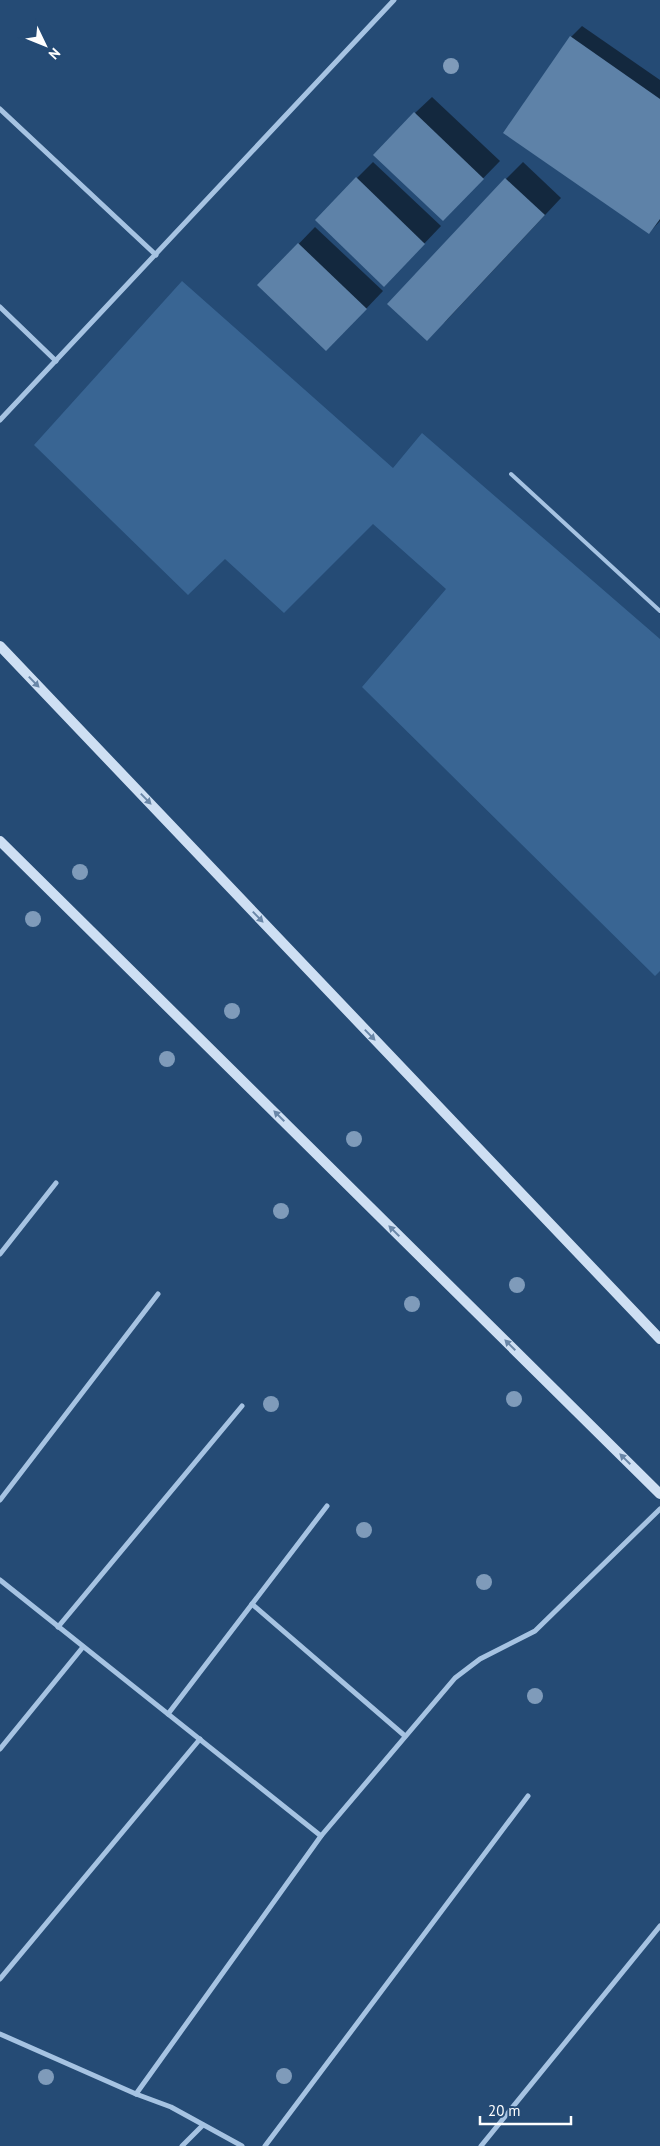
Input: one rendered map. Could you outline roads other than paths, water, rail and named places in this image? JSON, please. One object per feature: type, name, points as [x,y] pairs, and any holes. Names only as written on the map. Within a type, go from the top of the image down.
[{"type":"street","points":[[0,420],[394,0]]},
{"type":"street","points":[[0,109],[156,255]]},
{"type":"street","points":[[0,307],[56,361]]},
{"type":"street","points":[[0,646],[660,1339]]},
{"type":"street","points":[[0,841],[660,1494]]},
{"type":"street","points":[[0,1254],[56,1183]]},
{"type":"street","points":[[0,1500],[158,1294]]},
{"type":"street","points":[[58,1627],[242,1406]]},
{"type":"street","points":[[168,1714],[327,1506]]},
{"type":"street","points":[[136,2094],[321,1836],[455,1678],[480,1658],[535,1631],[660,1509]]},
{"type":"street","points":[[0,1580],[321,1836]]},
{"type":"street","points":[[252,1604],[405,1736]]},
{"type":"street","points":[[0,1750],[83,1647]]},
{"type":"street","points":[[0,1978],[200,1740]]},
{"type":"street","points":[[264,2146],[528,1796]]},
{"type":"street","points":[[481,2146],[660,1926]]},
{"type":"street","points":[[0,2034],[136,2094],[171,2107],[242,2146]]},
{"type":"street","points":[[182,2146],[203,2125]]},
{"type":"lane","points":[[511,474],[660,611]]}]
